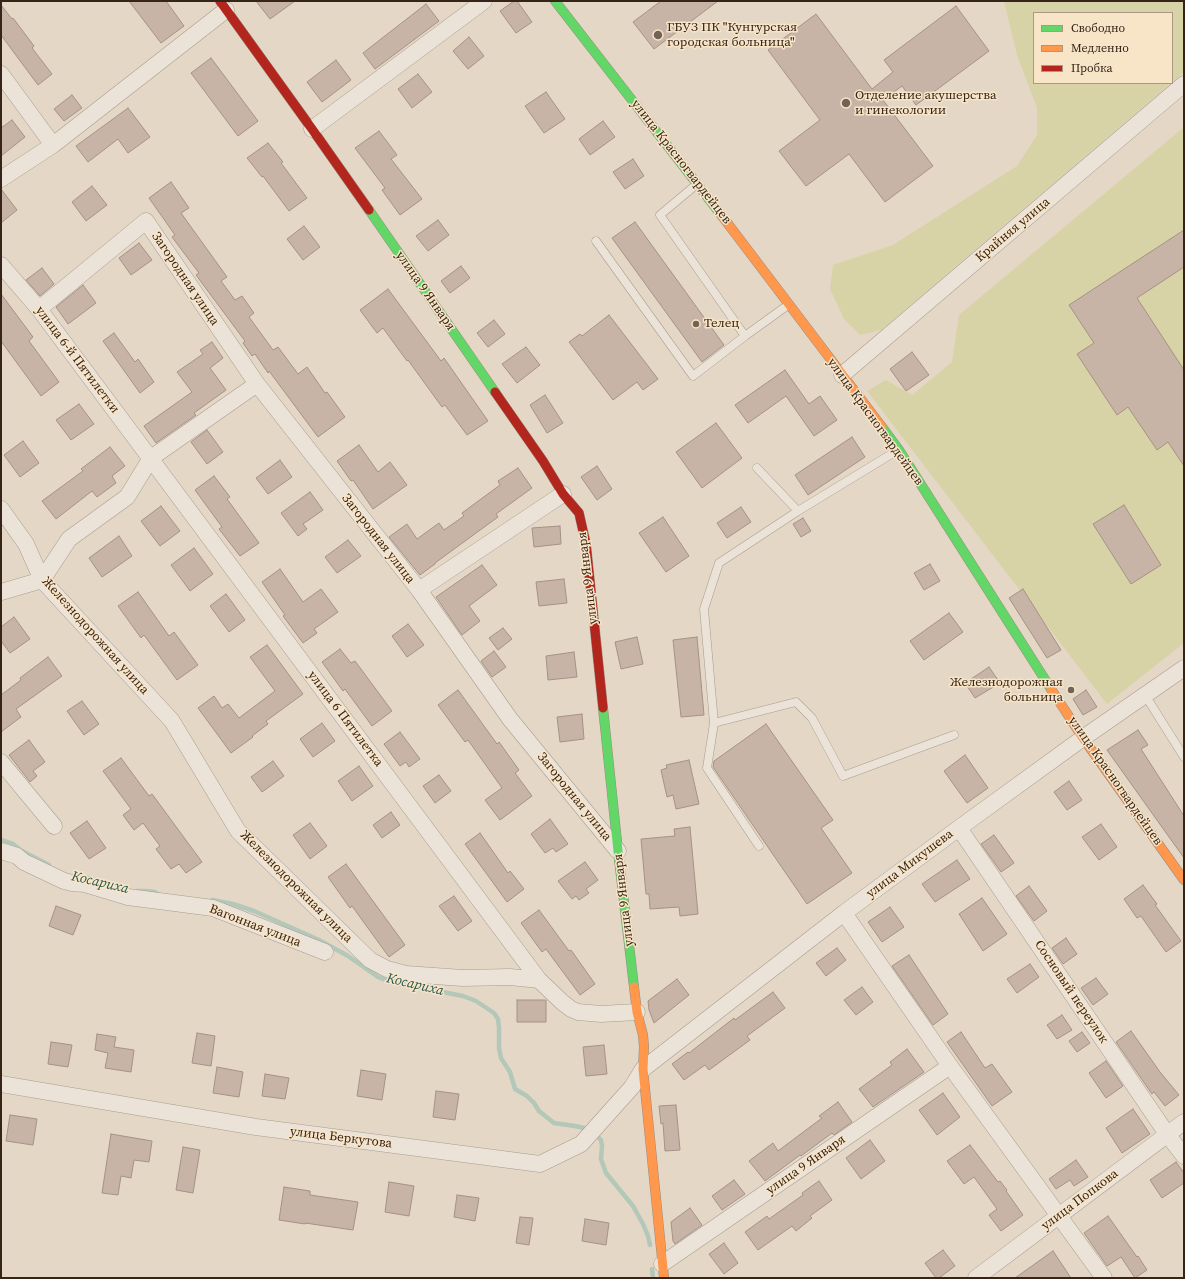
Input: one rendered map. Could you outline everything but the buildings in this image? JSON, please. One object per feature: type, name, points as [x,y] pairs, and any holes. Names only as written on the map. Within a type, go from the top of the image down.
[{"type":"street","points":[[312,129],[484,1]]},
{"type":"street","name":"улица Красногвардейцев","points":[[555,1],[697,183],[899,450],[1083,738],[1184,880]]},
{"type":"street","points":[[1,179],[53,145],[223,5]]},
{"type":"street","name":"улица 9 Января","points":[[223,5],[312,129],[543,461],[563,494],[579,513],[586,544],[618,851],[637,1012],[643,1035],[643,1069],[663,1271],[950,1066]]},
{"type":"street","points":[[1,74],[53,145]]},
{"type":"street","name":"Крайняя улица","points":[[842,375],[1184,84]]},
{"type":"street","name":"Загородная улица","points":[[39,309],[146,221],[257,384],[419,590],[510,720],[618,851]]},
{"type":"street","name":"улица 6-й Пятилетки","points":[[1,264],[39,309],[151,458]]},
{"type":"street","points":[[1,592],[42,580],[68,539],[127,498],[151,458],[257,384]]},
{"type":"street","name":"улица 6 Пятилетка","points":[[151,458],[540,980]]},
{"type":"street","points":[[419,590],[563,494]]},
{"type":"street","name":"Железнодорожная улица","points":[[1,509],[26,544],[42,580],[172,721],[238,831],[370,960],[386,969],[406,974],[462,978],[510,977],[540,980]]},
{"type":"street","name":"улица Микушева","points":[[643,1069],[844,913],[1083,738],[1184,668]]},
{"type":"street","points":[[1,762],[54,826]]},
{"type":"street","name":"Сосновый переулок","points":[[959,828],[1167,1134],[1184,1156]]},
{"type":"street","name":"Вагонная улица","points":[[1,851],[17,856],[42,871],[72,883],[85,884],[128,897],[213,908],[325,952]]},
{"type":"street","points":[[844,913],[950,1066],[1104,1278]]},
{"type":"street","points":[[540,980],[562,1002],[578,1012],[600,1014],[637,1012]]},
{"type":"street","name":"улица Беркутова","points":[[1,1084],[256,1127],[540,1164],[581,1144],[632,1087],[643,1069]]},
{"type":"street","name":"улица Попкова","points":[[976,1278],[1184,1122]]},
{"type":"lane","points":[[697,183],[660,215],[745,336]]},
{"type":"lane","points":[[596,241],[693,376],[789,304]]},
{"type":"lane","points":[[759,846],[707,768],[714,724],[704,609],[719,563],[798,511],[899,450]]},
{"type":"lane","points":[[757,468],[798,511]]},
{"type":"lane","points":[[1145,695],[1184,757]]},
{"type":"lane","points":[[714,724],[796,702],[812,718],[843,776],[954,735]]},
{"type":"shaded area","points":[[1004,1],[1184,1],[1184,72],[1173,81],[1173,12],[1033,12],[1033,84],[1170,84],[881,330],[860,335],[844,319],[830,289],[833,265],[893,245],[1017,166],[1037,135],[1037,108],[1017,55]]},
{"type":"shaded area","points":[[1184,127],[1184,643],[1107,704],[867,391],[886,380],[912,395],[952,362],[959,315]]},
{"type":"waterway","name":"Косариха","points":[[1,840],[13,844],[22,851],[49,865]]},
{"type":"waterway","name":"Косариха","points":[[137,891],[155,892],[161,896]]},
{"type":"waterway","name":"Косариха","points":[[212,900],[233,904],[254,911],[319,940],[348,956],[378,977],[391,982],[463,996],[476,1001],[494,1013],[498,1019],[499,1048],[501,1058],[510,1072],[515,1089],[527,1096],[539,1111],[554,1123],[584,1128],[588,1131]]},
{"type":"waterway","name":"Косариха","points":[[595,1134],[601,1140],[601,1159],[606,1173],[633,1206],[643,1224],[650,1245]]},
{"type":"waterway","name":"Косариха","points":[[652,1269],[653,1278]]},
{"type":"traffic: fast","points":[[555,1],[722,216]]},
{"type":"traffic: fast","points":[[369,210],[495,392]]},
{"type":"traffic: fast","points":[[882,427],[899,450],[1051,689]]},
{"type":"traffic: fast","points":[[603,708],[634,987]]},
{"type":"traffic: slow","points":[[722,216],[882,427]]},
{"type":"traffic: slow","points":[[1051,689],[1083,738],[1184,880]]},
{"type":"traffic: slow","points":[[634,987],[637,1012],[643,1035],[643,1069],[664,1278]]},
{"type":"traffic: jam","points":[[220,1],[369,210]]},
{"type":"traffic: jam","points":[[495,392],[543,461],[563,494],[579,513],[586,544],[603,708]]},
{"type":"place","name":"ГБУЗ ПК \"Кунгурская городская больница\"","points":[[658,35]]},
{"type":"place","name":"Отделение акушерства и гинекологии","points":[[846,103]]},
{"type":"place","name":"Телец","points":[[696,324]]},
{"type":"place","name":"Железнодорожная больница","points":[[1071,690]]}]
